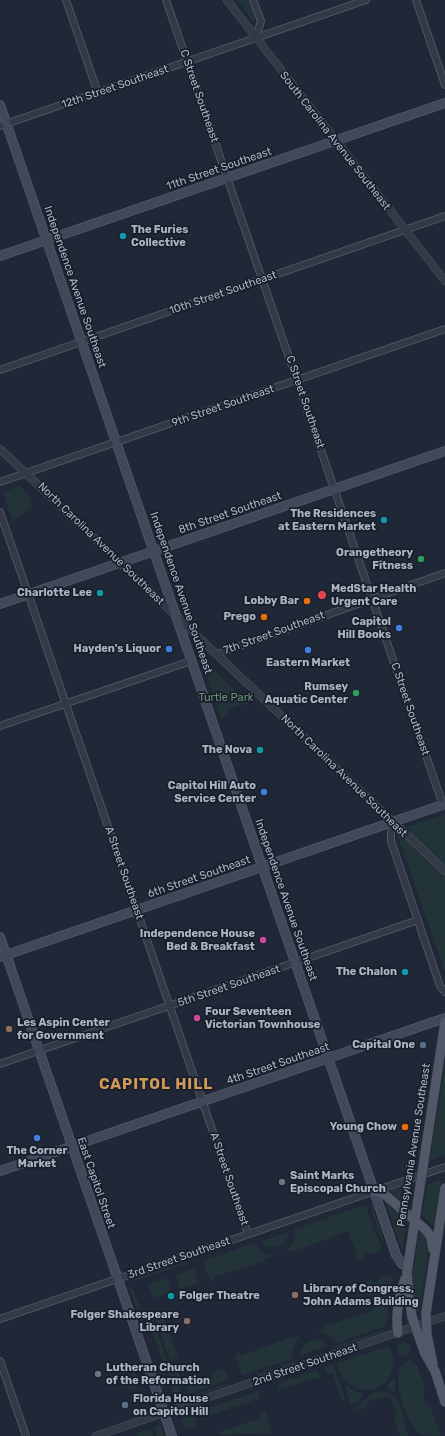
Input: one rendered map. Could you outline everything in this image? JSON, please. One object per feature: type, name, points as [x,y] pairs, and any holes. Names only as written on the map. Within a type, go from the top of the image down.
[{"type":"main road","name":"11th Street Southeast","points":[[0,256],[445,103]]},
{"type":"main road","name":"Independence Avenue Southeast","points":[[0,105],[3,125],[47,240],[396,1255],[402,1264],[408,1269]]},
{"type":"main road","name":"8th Street Southeast","points":[[0,604],[445,451]]},
{"type":"main road","name":"6th Street Southeast","points":[[3,956],[444,804]]},
{"type":"main road","name":"East Capitol Street","points":[[0,937],[3,956],[40,1051],[172,1436]]},
{"type":"main road","name":"4th Street Southeast","points":[[0,1171],[445,1018]]},
{"type":"main road","name":"Pennsylvania Avenue Southeast","points":[[408,1269],[445,1022]]},
{"type":"main road","points":[[434,1371],[426,1323],[426,1313],[445,1188]]},
{"type":"main road","points":[[374,1191],[384,1194],[426,1230],[431,1237],[433,1266]]},
{"type":"main road","points":[[408,1269],[410,1304],[415,1327],[425,1354],[434,1371],[445,1402]]},
{"type":"main road","points":[[398,1333],[396,1322],[401,1291],[408,1269]]},
{"type":"street","points":[[66,0],[98,93]]},
{"type":"street","name":"C Street Southeast","points":[[166,0],[444,804]]},
{"type":"street","name":"South Carolina Avenue Southeast","points":[[227,0],[445,281]]},
{"type":"street","points":[[253,0],[260,21],[256,38]]},
{"type":"street","name":"12th Street Southeast","points":[[3,125],[366,0]]},
{"type":"street","points":[[416,0],[445,85]]},
{"type":"street","name":"10th Street Southeast","points":[[0,370],[445,216]]},
{"type":"street","name":"9th Street Southeast","points":[[0,482],[445,329]]},
{"type":"street","name":"North Carolina Avenue Southeast","points":[[0,449],[445,871]]},
{"type":"street","name":"A Street Southeast","points":[[0,512],[248,1234]]},
{"type":"street","name":"7th Street Southeast","points":[[217,654],[445,573]]},
{"type":"street","points":[[0,726],[191,660]]},
{"type":"street","points":[[393,822],[390,833],[391,841],[440,986],[445,992]]},
{"type":"street","name":"5th Street Southeast","points":[[0,1064],[418,920]]},
{"type":"street","name":"3rd Street Southeast","points":[[0,1319],[445,1167]]},
{"type":"street","name":"2nd Street Southeast","points":[[96,1436],[445,1316]]},
{"type":"street","points":[[0,1361],[26,1436]]},
{"type":"green space","points":[[237,0],[249,0],[255,20],[252,20]]},
{"type":"green space","points":[[20,486],[29,496],[31,508],[13,521],[3,493]]},
{"type":"green space","name":"Turtle Park","points":[[201,657],[249,704],[233,708],[227,712],[222,720]]},
{"type":"green space","points":[[445,814],[445,972],[396,831]]},
{"type":"green space","points":[[445,1064],[445,1155],[430,1161]]},
{"type":"green space","points":[[441,1179],[434,1227],[422,1215],[427,1185]]},
{"type":"green space","points":[[413,1183],[409,1207],[390,1191]]},
{"type":"green space","points":[[383,1195],[407,1218],[402,1251]]},
{"type":"green space","points":[[372,1204],[384,1241],[382,1241],[370,1205]]},
{"type":"green space","points":[[365,1205],[373,1225],[373,1231],[375,1230],[381,1248],[380,1251],[370,1254],[366,1253],[364,1257],[358,1259],[348,1231],[288,1252],[287,1250],[294,1241],[295,1229]]},
{"type":"green space","points":[[420,1231],[427,1238],[429,1250],[419,1311],[414,1311],[412,1286],[413,1272]]},
{"type":"green space","points":[[288,1232],[287,1240],[281,1245],[270,1247],[261,1241]]},
{"type":"green space","points":[[254,1243],[262,1252],[274,1256],[265,1259],[265,1261],[213,1277],[215,1282],[209,1279],[204,1261]]},
{"type":"green space","points":[[188,1261],[188,1263],[135,1281],[134,1279]]},
{"type":"green space","points":[[194,1269],[199,1283],[180,1289],[176,1275]]},
{"type":"green space","points":[[389,1274],[391,1275],[393,1282],[390,1300],[387,1303],[389,1306],[386,1326],[336,1343],[333,1337],[331,1338],[321,1331],[315,1331],[324,1328],[324,1326],[375,1310],[366,1282],[372,1280],[375,1282],[378,1281],[379,1278]]},
{"type":"green space","points":[[167,1278],[171,1292],[153,1298],[148,1284]]},
{"type":"green space","points":[[129,1287],[132,1287],[141,1312],[138,1313]]},
{"type":"green space","points":[[163,1315],[178,1358],[170,1360],[155,1318]]},
{"type":"green space","points":[[153,1319],[167,1360],[163,1362],[148,1321]]},
{"type":"green space","points":[[383,1330],[384,1332],[336,1348],[335,1346]]},
{"type":"green space","points":[[301,1335],[296,1340],[293,1351],[291,1351],[293,1358],[242,1375],[236,1358],[238,1351],[240,1356]]},
{"type":"green space","points":[[317,1339],[324,1341],[327,1346],[301,1355],[301,1349],[305,1344]]},
{"type":"green space","points":[[401,1342],[407,1342],[411,1346],[411,1352],[407,1356],[401,1356],[397,1352],[397,1346]]},
{"type":"green space","points":[[389,1346],[393,1367],[386,1381],[380,1386],[366,1390],[358,1389],[351,1386],[345,1380],[337,1363]]},
{"type":"green space","points":[[297,1360],[257,1376],[256,1374]]},
{"type":"green space","points":[[410,1360],[417,1366],[425,1387],[425,1402],[431,1408],[441,1436],[421,1435],[411,1423],[407,1415],[400,1395],[398,1377],[401,1367]]},
{"type":"green space","points":[[333,1365],[345,1399],[342,1400],[332,1373],[326,1374],[324,1368]]},
{"type":"green space","points":[[220,1369],[225,1371],[228,1380],[189,1394],[187,1387],[188,1382],[199,1377],[201,1381],[212,1377],[211,1373]]},
{"type":"green space","points":[[317,1370],[320,1377],[280,1390],[278,1384]]},
{"type":"green space","points":[[178,1372],[182,1396],[175,1398],[168,1376]]},
{"type":"green space","points":[[135,1373],[140,1385],[128,1389],[124,1377]]},
{"type":"green space","points":[[393,1378],[395,1378],[395,1393],[386,1387]]},
{"type":"green space","points":[[229,1383],[229,1385],[191,1398],[190,1396]]},
{"type":"green space","points":[[345,1385],[357,1392],[365,1393],[358,1401],[351,1405]]},
{"type":"green space","points":[[258,1391],[260,1398],[203,1418],[200,1411]]},
{"type":"green space","points":[[380,1391],[393,1396],[397,1402],[403,1415],[408,1436],[400,1436],[394,1420],[397,1416],[391,1398],[386,1396],[367,1402],[366,1407],[353,1411],[370,1395]]},
{"type":"green space","points":[[265,1411],[272,1433],[226,1435],[217,1433],[261,1418],[259,1413]]},
{"type":"green space","points":[[186,1415],[192,1415],[196,1419],[196,1425],[192,1429],[186,1429],[182,1425],[182,1419]]},
{"type":"green space","points":[[160,1425],[164,1436],[157,1436],[154,1427]]},
{"type":"green space","points":[[151,1429],[153,1436],[138,1436],[137,1433]]},
{"type":"place","name":"The Furies Collective","points":[[123,236]]},
{"type":"place","name":"The Residences at Eastern Market","points":[[384,520]]},
{"type":"place","name":"Orangetheory Fitness","points":[[421,559]]},
{"type":"place","name":"Charlotte Lee","points":[[100,593]]},
{"type":"place","name":"MedStar Health Urgent Care","points":[[322,595]]},
{"type":"place","name":"Lobby Bar","points":[[307,601]]},
{"type":"place","name":"Prego","points":[[264,617]]},
{"type":"place","name":"Capitol Hill Books","points":[[399,628]]},
{"type":"place","name":"Hayden's Liquor","points":[[169,649]]},
{"type":"place","name":"Eastern Market","points":[[308,650]]},
{"type":"place","name":"Rumsey Aquatic Center","points":[[356,693]]},
{"type":"place","name":"The Nova","points":[[260,750]]},
{"type":"place","name":"Capitol Hill Auto Service Center","points":[[264,792]]},
{"type":"place","name":"Independence House Bed & Breakfast","points":[[263,940]]},
{"type":"place","name":"The Chalon","points":[[405,972]]},
{"type":"place","name":"Four Seventeen Victorian Townhouse","points":[[197,1018]]},
{"type":"place","name":"Les Aspin Center for Government","points":[[9,1029]]},
{"type":"place","name":"Capital One","points":[[423,1045]]},
{"type":"place","name":"Young Chow","points":[[405,1127]]},
{"type":"place","name":"The Corner Market","points":[[37,1138]]},
{"type":"place","name":"Saint Marks Episcopal Church","points":[[282,1182]]},
{"type":"place","name":"Library of Congress, John Adams Building","points":[[295,1295]]},
{"type":"place","name":"Folger Theatre","points":[[171,1296]]},
{"type":"place","name":"Folger Shakespeare Library","points":[[187,1321]]},
{"type":"place","name":"Lutheran Church of the Reformation","points":[[98,1374]]},
{"type":"place","name":"Florida House on Capitol Hill","points":[[125,1405]]},
{"type":"district","name":"CAPITOL HILL","points":[[156,1085]]}]
